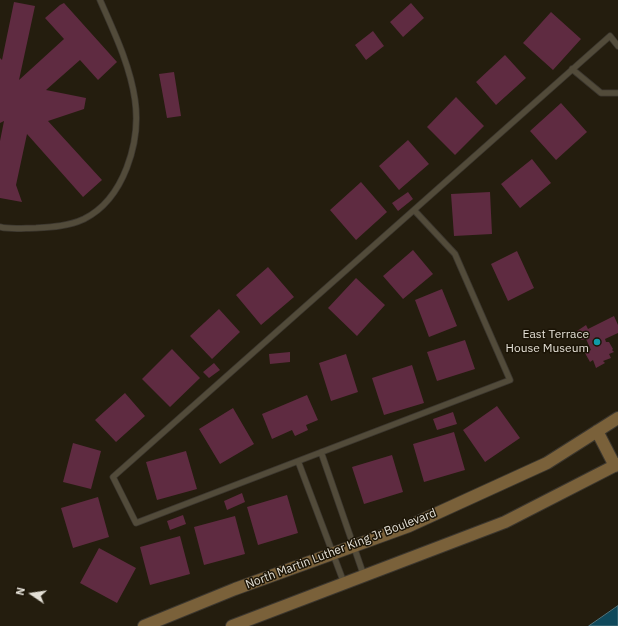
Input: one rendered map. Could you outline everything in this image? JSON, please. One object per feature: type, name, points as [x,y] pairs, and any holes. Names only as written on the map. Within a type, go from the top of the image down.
[{"type":"main road","name":"North Martin Luther King Jr Boulevard","points":[[144,626],[235,589],[408,526],[547,462],[618,418]]},
{"type":"main road","points":[[232,626],[505,522],[616,465],[597,431]]},
{"type":"lane","points":[[0,227],[60,227],[84,218],[107,202],[126,170],[136,137],[135,101],[124,56],[100,0]]},
{"type":"lane","points":[[414,210],[455,254],[510,380],[136,523],[113,477],[610,36],[618,46]]},
{"type":"lane","points":[[572,69],[601,93],[618,93]]},
{"type":"lane","points":[[321,452],[364,576]]},
{"type":"lane","points":[[298,461],[344,583]]},
{"type":"water","points":[[618,606],[618,626],[589,626]]},
{"type":"building","points":[[14,2],[35,6],[19,80],[64,39],[45,18],[64,3],[117,62],[98,80],[80,60],[46,90],[86,98],[84,109],[48,121],[102,180],[83,197],[27,134],[16,185],[22,202],[0,198],[0,141],[4,121],[0,123],[0,58],[2,60]]},
{"type":"building","points":[[411,3],[424,18],[403,37],[390,22]]},
{"type":"building","points":[[551,12],[581,39],[553,70],[523,43]]},
{"type":"building","points":[[373,31],[384,46],[366,60],[355,45]]},
{"type":"building","points":[[505,55],[526,78],[496,105],[476,82]]},
{"type":"building","points":[[174,72],[181,116],[167,118],[159,74]]},
{"type":"building","points":[[456,97],[484,126],[455,155],[427,127]]},
{"type":"building","points":[[561,103],[587,132],[556,160],[530,131]]},
{"type":"building","points":[[408,140],[429,164],[399,190],[379,166]]},
{"type":"building","points":[[532,159],[551,183],[520,208],[501,184]]},
{"type":"building","points":[[361,182],[387,212],[356,240],[330,210]]},
{"type":"building","points":[[408,192],[413,199],[398,211],[392,203]]},
{"type":"building","points":[[490,192],[492,234],[454,236],[451,194]]},
{"type":"building","points":[[413,250],[433,274],[403,299],[383,276]]},
{"type":"building","points":[[517,251],[534,288],[508,301],[491,264]]},
{"type":"building","points":[[268,267],[294,297],[261,325],[236,295]]},
{"type":"building","points":[[356,278],[385,305],[357,336],[328,308]]},
{"type":"building","points":[[442,289],[457,326],[429,337],[415,300]]},
{"type":"building","points":[[219,309],[240,332],[212,359],[190,336]]},
{"type":"building","name":"East Terrace House Museum","points":[[614,316],[618,325],[618,333],[605,339],[606,342],[609,342],[614,352],[609,354],[611,358],[603,361],[605,363],[596,368],[593,360],[590,362],[585,353],[591,350],[586,339],[581,340],[577,331],[586,325],[588,329]]},
{"type":"building","points":[[465,340],[475,369],[437,381],[427,352]]},
{"type":"building","points":[[172,349],[200,378],[170,407],[142,379]]},
{"type":"building","points":[[290,352],[290,362],[270,364],[269,354]]},
{"type":"building","points":[[346,354],[358,392],[331,401],[319,363]]},
{"type":"building","points":[[214,363],[220,370],[209,378],[203,372]]},
{"type":"building","points":[[412,365],[424,403],[384,415],[372,378]]},
{"type":"building","points":[[125,393],[145,416],[116,442],[95,420]]},
{"type":"building","points":[[307,395],[318,420],[306,425],[308,430],[295,436],[292,430],[272,439],[262,414]]},
{"type":"building","points":[[497,406],[520,438],[485,462],[463,430]]},
{"type":"building","points":[[233,408],[254,444],[220,464],[199,429]]},
{"type":"building","points":[[453,412],[457,424],[437,430],[433,419]]},
{"type":"building","points":[[454,432],[465,470],[424,482],[413,444]]},
{"type":"building","points":[[73,443],[101,451],[91,489],[63,482]]},
{"type":"building","points":[[186,451],[197,489],[157,500],[146,462]]},
{"type":"building","points":[[392,455],[403,492],[364,504],[352,467]]},
{"type":"building","points":[[242,493],[245,502],[227,510],[224,501]]},
{"type":"building","points":[[287,495],[298,533],[258,545],[247,507]]},
{"type":"building","points":[[98,497],[109,537],[73,548],[61,508]]},
{"type":"building","points":[[183,515],[186,524],[170,530],[167,521]]},
{"type":"building","points":[[235,516],[245,554],[204,565],[194,527]]},
{"type":"building","points":[[180,536],[190,574],[150,585],[140,547]]},
{"type":"building","points":[[99,548],[136,568],[117,603],[80,583]]},
{"type":"place","name":"East Terrace House Museum","points":[[597,342]]}]
